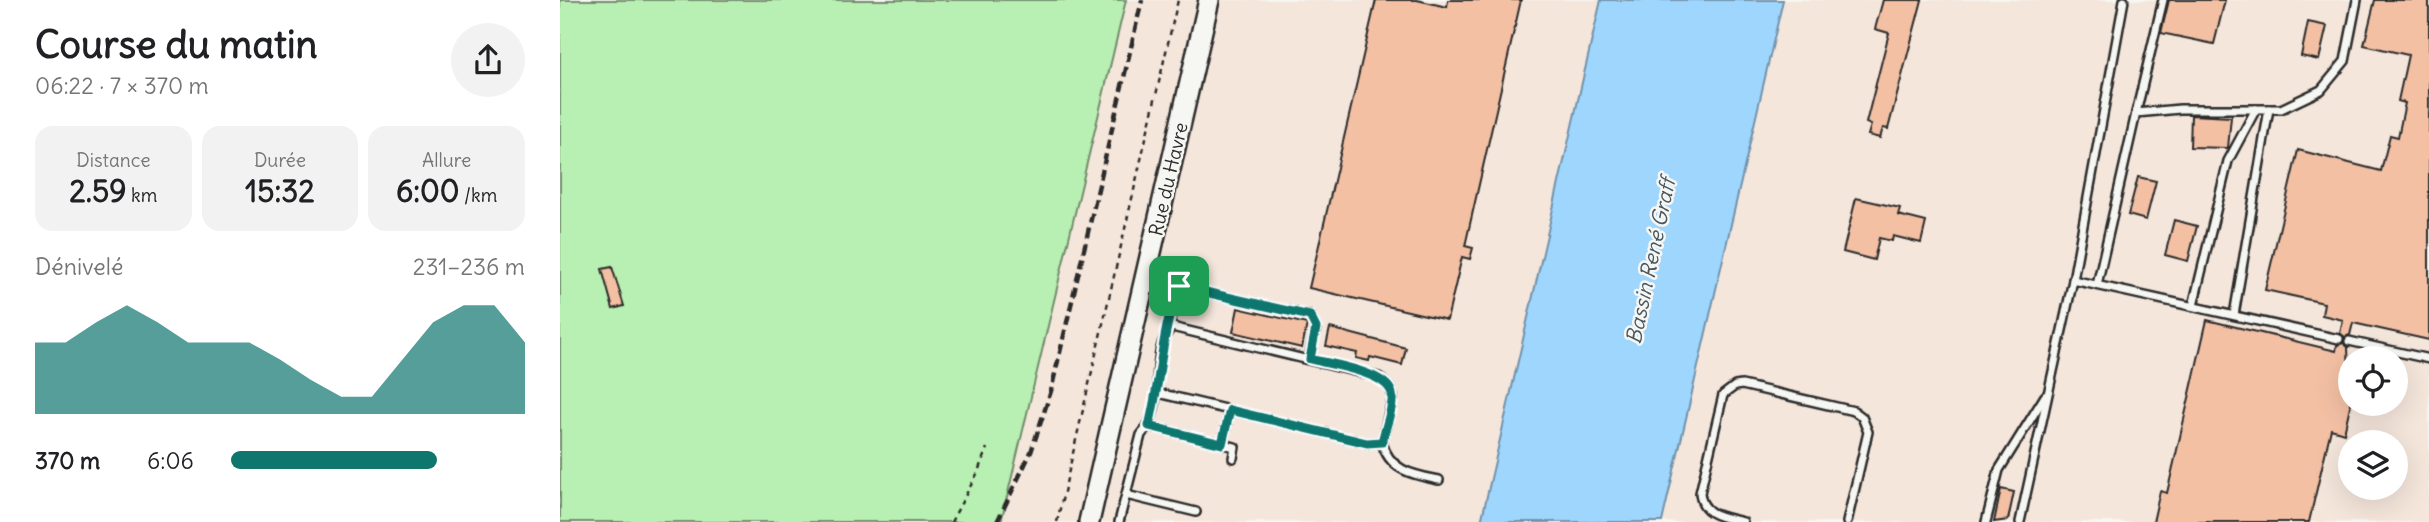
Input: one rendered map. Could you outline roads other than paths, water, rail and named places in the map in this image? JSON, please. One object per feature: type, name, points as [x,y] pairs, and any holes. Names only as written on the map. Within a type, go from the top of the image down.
[{"type":"main road","name":"Rue du Havre","points":[[1089,522],[1209,0]]},
{"type":"street","points":[[1144,283],[1175,291]]},
{"type":"lane","points":[[2020,522],[2073,280],[2124,0]]},
{"type":"lane","points":[[2097,285],[2163,0]]},
{"type":"lane","points":[[2136,113],[2180,109],[2281,109],[2321,90],[2345,61],[2357,0]]},
{"type":"lane","points":[[2193,306],[2228,161],[2256,109]]},
{"type":"lane","points":[[2234,315],[2269,109]]},
{"type":"lane","points":[[2073,280],[2339,339]]},
{"type":"lane","points":[[1119,522],[1141,435],[1149,426],[1158,393],[1157,374],[1175,291],[1179,286],[1310,316],[1316,328],[1310,359]]},
{"type":"lane","points":[[1167,332],[1172,327],[1180,327],[1310,359],[1384,381],[1392,396],[1382,442],[1390,458],[1403,473],[1439,480]]},
{"type":"lane","points":[[2349,341],[2429,359]]},
{"type":"lane","points":[[1742,522],[1712,514],[1704,508],[1700,493],[1723,395],[1735,386],[1742,385],[1854,411],[1862,417],[1868,432],[1847,522]]},
{"type":"lane","points":[[1986,522],[1998,470],[2049,390]]},
{"type":"lane","points":[[1158,393],[1367,443],[1382,442]]},
{"type":"lane","points":[[1222,444],[1230,410]]},
{"type":"lane","points":[[1149,426],[1235,447],[1233,458]]},
{"type":"lane","points":[[1126,495],[1196,512]]},
{"type":"water","name":"Bassin René Graff","points":[[1601,0],[1783,0],[1662,522],[1481,522]]},
{"type":"railway","points":[[997,522],[1031,452],[1051,391],[1142,0]]}]
